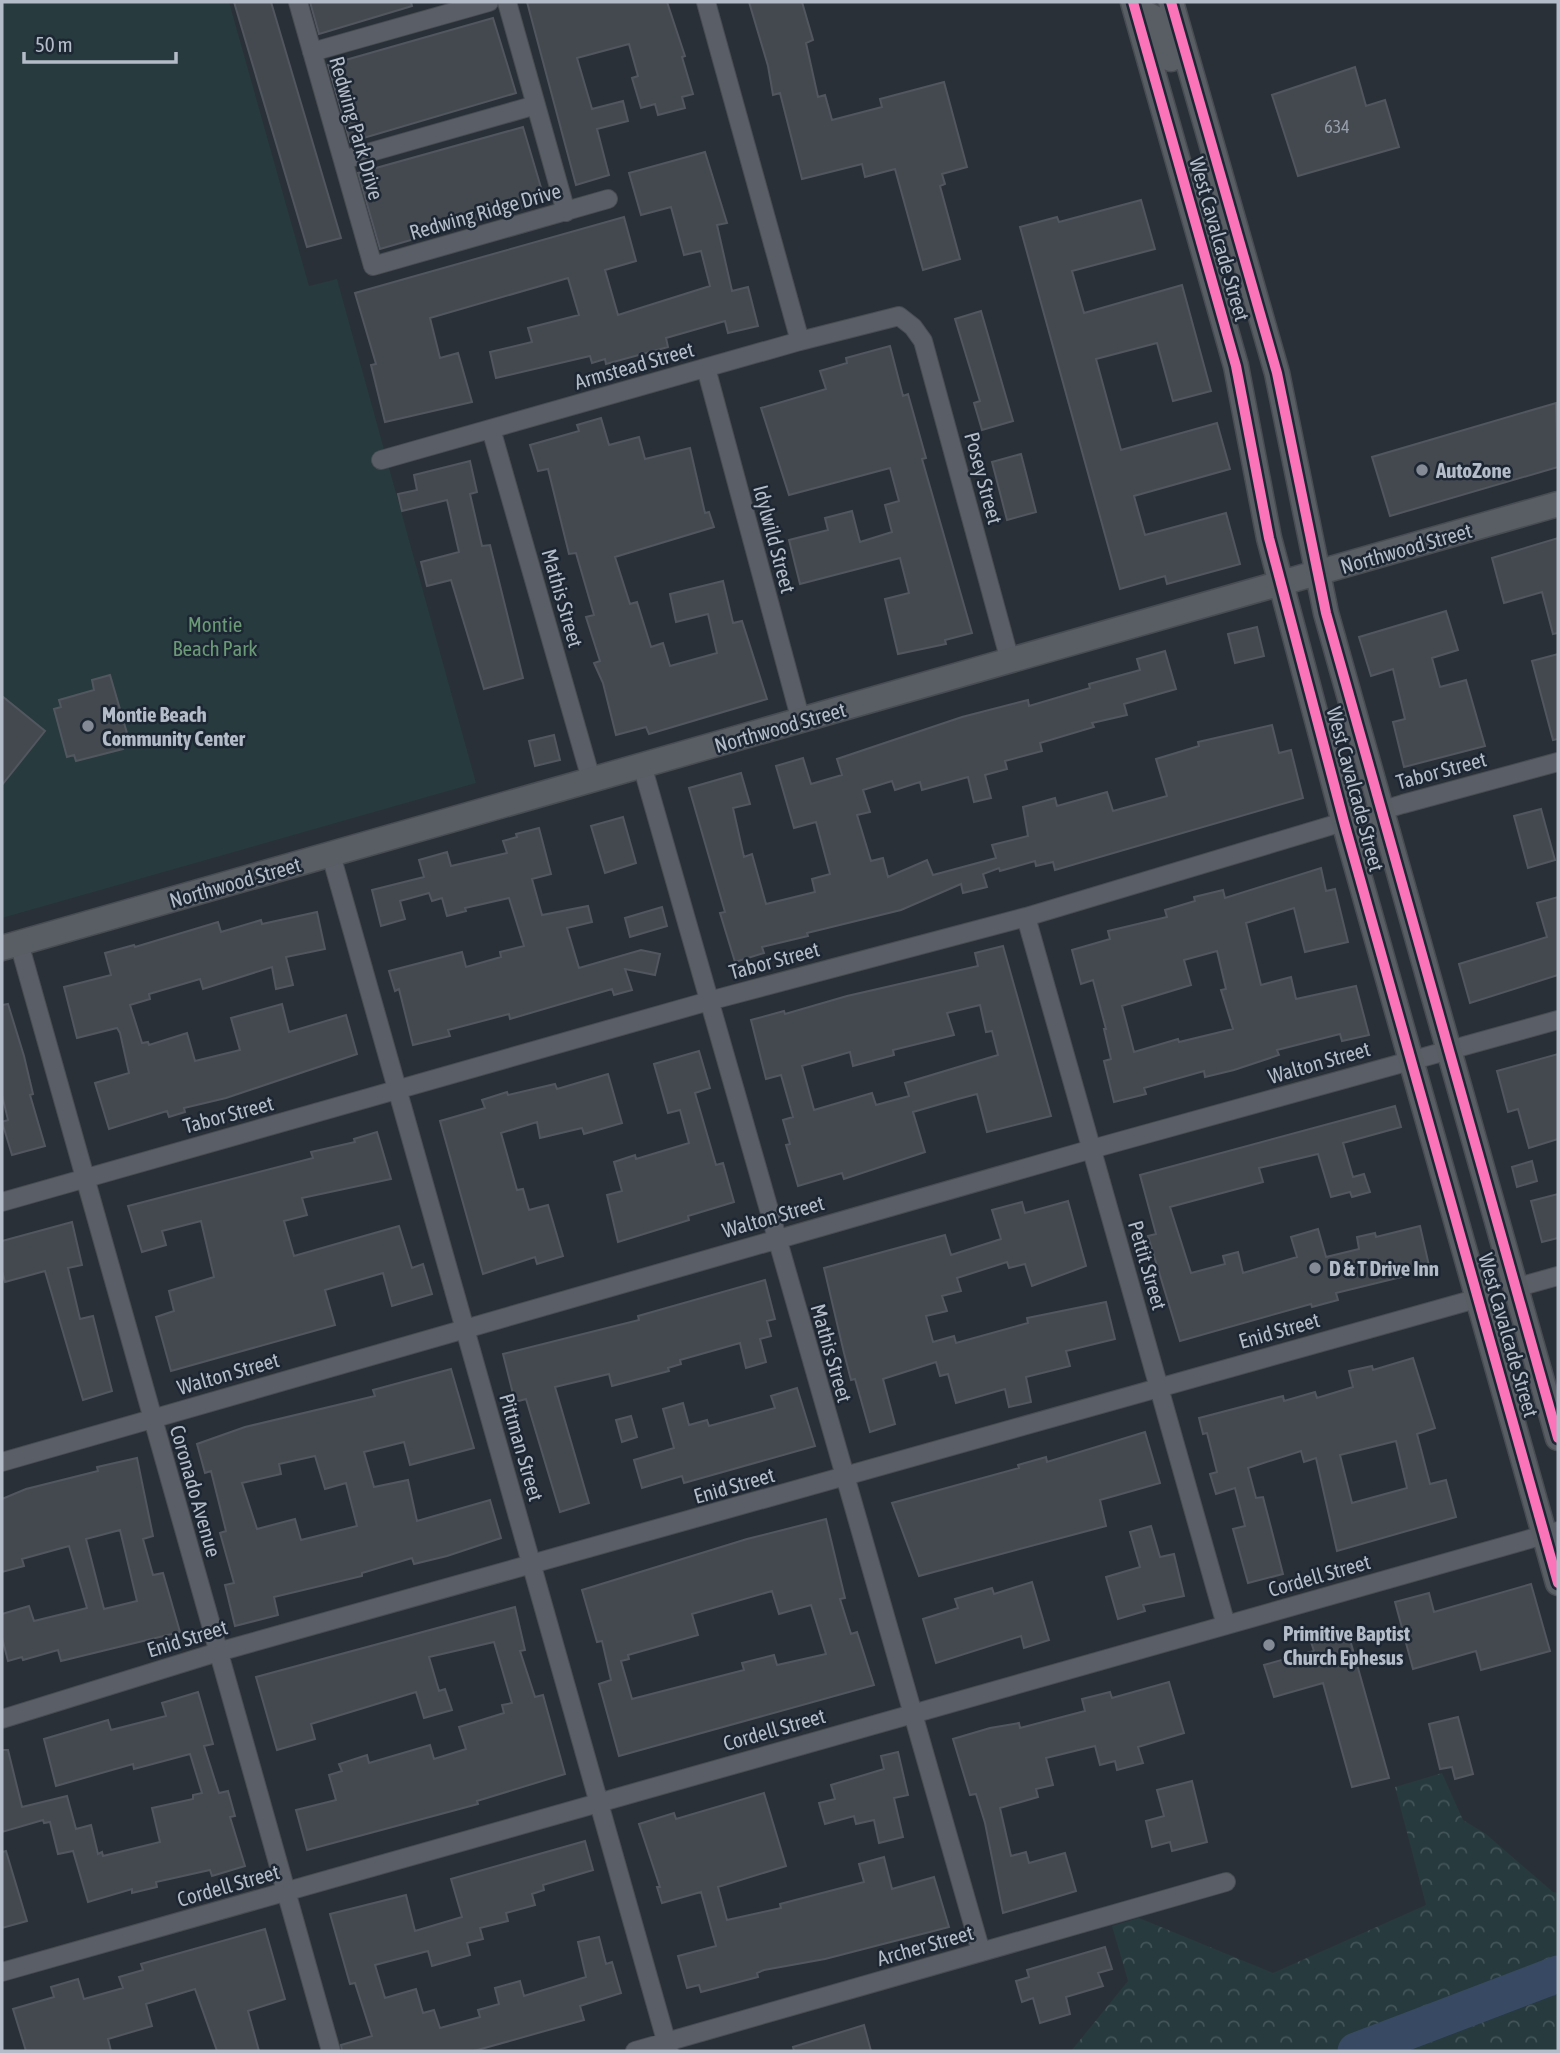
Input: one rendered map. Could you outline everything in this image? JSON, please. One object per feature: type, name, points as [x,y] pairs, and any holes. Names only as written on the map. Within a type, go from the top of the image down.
[{"type":"main road","name":"West Cavalcade Street","points":[[1168,2],[1255,287],[1290,428],[1316,573],[1380,811],[1518,1287],[1558,1438]]},
{"type":"main road","name":"West Cavalcade Street","points":[[1134,5],[1236,366],[1280,584],[1411,1060],[1479,1298],[1551,1533],[1558,1583]]},
{"type":"main road","points":[[1134,5],[1158,20],[1186,112],[1198,125],[1206,122]]},
{"type":"main road","points":[[1217,298],[1255,287]]},
{"type":"main road","name":"Northwood Street","points":[[10,945],[1558,505]]},
{"type":"street","name":"Redwing Park Drive","points":[[298,2],[373,266]]},
{"type":"street","points":[[312,52],[489,2]]},
{"type":"street","points":[[507,2],[566,212]]},
{"type":"street","points":[[706,2],[800,341]]},
{"type":"street","points":[[343,160],[536,105]]},
{"type":"street","name":"Redwing Ridge Drive","points":[[373,266],[608,199]]},
{"type":"street","name":"Armstead Street","points":[[381,460],[800,341],[899,316]]},
{"type":"street","name":"Posey Street","points":[[899,316],[914,327],[923,341],[1010,661]]},
{"type":"street","name":"Idylwild Street","points":[[705,368],[801,721]]},
{"type":"street","name":"Mathis Street","points":[[491,429],[591,779]]},
{"type":"street","name":"Tabor Street","points":[[2,1202],[709,1001],[1026,917],[1380,811],[1558,762]]},
{"type":"street","name":"Mathis Street","points":[[642,765],[981,1952]]},
{"type":"street","name":"Pittman Street","points":[[331,855],[668,2047]]},
{"type":"street","name":"Pettit Street","points":[[1026,917],[1226,1625]]},
{"type":"street","name":"Coronado Avenue","points":[[10,945],[84,1177],[331,2051]]},
{"type":"street","name":"Walton Street","points":[[2,1462],[1092,1149],[1558,1020]]},
{"type":"street","points":[[1518,1287],[1558,1276]]},
{"type":"street","name":"Enid Street","points":[[2,1719],[218,1652],[1479,1298]]},
{"type":"street","name":"Cordell Street","points":[[2,1972],[1551,1533]]},
{"type":"street","name":"Archer Street","points":[[635,2051],[668,2047],[981,1952],[1226,1882]]},
{"type":"green space","name":"Montie Beach Park","points":[[2,2],[229,2],[309,286],[337,279],[476,783],[2,918]]},
{"type":"green space","points":[[1442,1773],[1463,1820],[1486,1834],[1553,1892],[1558,1893],[1558,2051],[1071,2051],[1128,1981],[1112,1926],[1139,1918],[1273,1973],[1426,1905],[1395,1787]]},
{"type":"building","points":[[234,2],[271,2],[341,238],[307,247]]},
{"type":"building","points":[[310,2],[411,2],[412,6],[319,34]]},
{"type":"building","points":[[527,2],[667,2],[685,56],[682,57],[693,94],[682,97],[685,108],[658,115],[655,104],[641,108],[632,78],[638,76],[629,44],[577,58],[592,109],[623,101],[628,121],[597,129],[609,175],[576,185]]},
{"type":"building","points":[[749,2],[802,2],[813,40],[806,43],[818,97],[825,95],[832,120],[882,107],[880,99],[944,82],[967,167],[942,174],[945,184],[940,186],[960,259],[923,270],[895,169],[865,177],[862,164],[802,179],[780,93],[773,95],[768,66]]},
{"type":"building","points":[[493,18],[516,93],[350,142],[328,65]]},
{"type":"building","points":[[1355,67],[1366,106],[1385,100],[1399,147],[1298,176],[1272,95]]},
{"type":"building","points":[[523,127],[545,201],[380,249],[358,173]]},
{"type":"building","points":[[705,152],[727,223],[717,225],[732,291],[748,287],[758,326],[728,333],[725,321],[666,338],[668,347],[606,364],[605,359],[592,363],[590,356],[496,378],[490,352],[532,342],[528,328],[579,315],[568,278],[430,318],[440,358],[458,353],[472,402],[385,422],[371,365],[376,364],[355,293],[624,217],[636,261],[605,270],[618,315],[710,286],[701,251],[684,255],[671,207],[641,215],[629,173]]},
{"type":"building","points":[[1141,200],[1155,249],[1072,271],[1084,313],[1182,285],[1211,391],[1173,401],[1157,343],[1096,359],[1121,450],[1217,423],[1230,469],[1134,496],[1145,535],[1226,513],[1240,564],[1167,584],[1165,576],[1120,589],[1020,227],[1057,217],[1059,222]]},
{"type":"building","points":[[981,311],[1013,421],[982,430],[974,403],[980,401],[955,319]]},
{"type":"building","points":[[890,346],[903,396],[908,394],[926,458],[922,459],[972,633],[945,640],[946,644],[898,654],[885,599],[909,593],[900,558],[800,584],[789,540],[828,530],[825,518],[852,511],[860,542],[892,532],[885,505],[899,501],[890,468],[789,495],[761,408],[826,389],[820,371],[847,363],[846,358]]},
{"type":"building","points":[[1556,403],[1558,467],[1390,516],[1372,457]]},
{"type":"building","points":[[601,418],[609,445],[639,437],[645,459],[690,448],[705,513],[709,512],[714,527],[615,557],[630,604],[637,602],[651,647],[663,643],[670,666],[717,653],[708,614],[676,622],[670,594],[723,581],[733,623],[742,621],[767,699],[649,734],[646,727],[616,735],[603,683],[594,663],[600,661],[586,617],[594,615],[576,553],[569,554],[548,469],[538,471],[530,445],[579,431],[577,425]]},
{"type":"building","points":[[1021,454],[1036,512],[1007,520],[992,462]]},
{"type":"building","points":[[470,461],[477,492],[470,494],[482,546],[490,545],[523,678],[484,689],[451,580],[427,586],[421,562],[459,552],[447,500],[402,511],[398,494],[417,490],[414,475]]},
{"type":"building","points":[[1558,538],[1558,633],[1553,634],[1542,592],[1504,603],[1492,558]]},
{"type":"building","points":[[1446,611],[1458,650],[1432,658],[1440,687],[1466,680],[1485,746],[1404,767],[1393,722],[1405,719],[1393,669],[1371,676],[1359,637]]},
{"type":"building","points":[[1257,627],[1264,656],[1235,663],[1228,634]]},
{"type":"building","points":[[1165,651],[1176,689],[1124,704],[1127,715],[1092,723],[1094,727],[1040,743],[1042,751],[1005,761],[1007,769],[985,775],[991,798],[974,802],[968,777],[922,790],[920,782],[895,790],[892,781],[863,790],[870,812],[857,815],[871,861],[883,858],[888,877],[927,860],[933,875],[996,858],[992,845],[1028,836],[1023,807],[1055,798],[1057,806],[1107,792],[1113,811],[1167,796],[1156,759],[1199,746],[1198,742],[1272,725],[1279,753],[1291,750],[1303,798],[1055,870],[1053,862],[1036,866],[1035,861],[1000,871],[999,868],[983,874],[987,887],[963,893],[961,884],[901,910],[762,947],[764,953],[735,962],[720,913],[725,912],[689,788],[741,773],[750,804],[733,808],[744,857],[752,854],[766,904],[815,892],[812,879],[830,874],[816,822],[794,828],[776,766],[803,758],[811,784],[842,775],[837,759],[962,717],[1028,700],[1029,706],[1090,688],[1089,684],[1140,670],[1137,659]]},
{"type":"building","points":[[1558,654],[1558,739],[1553,740],[1532,661]]},
{"type":"building","name":"Montie Beach Community Center","points":[[110,675],[129,740],[121,743],[123,749],[76,761],[74,755],[67,757],[54,709],[61,707],[59,700],[94,690],[92,680]]},
{"type":"building","points":[[2,696],[45,731],[2,785]]},
{"type":"building","points":[[554,735],[560,760],[535,766],[529,741]]},
{"type":"building","points":[[1541,809],[1555,860],[1528,868],[1514,816]]},
{"type":"building","points":[[623,817],[636,863],[605,873],[591,826]]},
{"type":"building","points":[[539,828],[551,874],[532,879],[542,915],[588,906],[592,922],[567,928],[579,968],[641,950],[660,954],[655,975],[625,969],[632,990],[614,995],[612,989],[510,1019],[509,1014],[448,1030],[450,1036],[413,1045],[399,989],[395,991],[389,971],[462,952],[466,967],[501,957],[500,952],[524,946],[509,898],[465,908],[466,911],[447,916],[442,898],[432,901],[429,893],[400,901],[405,919],[381,926],[372,890],[424,877],[419,860],[447,852],[451,866],[507,853],[503,841],[517,837],[516,834]]},
{"type":"building","points":[[1321,868],[1326,891],[1335,889],[1348,942],[1305,952],[1294,908],[1246,923],[1261,985],[1291,977],[1296,999],[1356,986],[1369,1035],[1342,1041],[1340,1034],[1277,1050],[1279,1055],[1234,1070],[1205,1077],[1204,1071],[1144,1088],[1146,1094],[1114,1102],[1104,1061],[1111,1059],[1106,1029],[1093,980],[1081,984],[1072,950],[1110,939],[1108,931],[1167,917],[1165,910],[1195,901],[1194,897],[1223,890],[1225,898]],"holes":[[[1217,951],[1226,989],[1221,990],[1233,1029],[1179,1042],[1178,1039],[1134,1052],[1122,1006],[1191,985],[1184,960]]]},
{"type":"building","points":[[1558,897],[1558,975],[1470,1003],[1459,964],[1547,937],[1537,903]]},
{"type":"building","points":[[662,907],[667,926],[630,937],[625,918]]},
{"type":"building","points":[[317,912],[325,949],[286,957],[293,985],[276,989],[272,967],[203,989],[200,979],[149,994],[150,999],[130,1005],[142,1043],[148,1042],[149,1045],[187,1033],[195,1061],[240,1050],[231,1018],[282,1004],[289,1032],[346,1015],[357,1054],[226,1098],[184,1108],[185,1112],[169,1117],[167,1111],[109,1129],[95,1083],[129,1073],[120,1033],[117,1028],[77,1038],[64,987],[111,975],[105,953],[134,945],[135,947],[218,922],[221,932],[261,920],[262,924]]},
{"type":"building","points":[[1003,946],[1051,1116],[987,1132],[977,1094],[958,1099],[913,1112],[925,1152],[844,1179],[842,1173],[798,1186],[786,1145],[790,1144],[783,1120],[793,1117],[781,1075],[766,1079],[751,1020],[978,966],[975,953]],"holes":[[[980,1005],[986,1032],[992,1031],[998,1055],[905,1083],[909,1096],[876,1105],[872,1093],[814,1110],[802,1066],[850,1052],[853,1066],[894,1055],[893,1050],[954,1035],[947,1013]]]},
{"type":"building","points":[[8,1004],[24,1056],[33,1094],[30,1095],[45,1146],[12,1155],[2,1122],[8,1120],[2,1095],[2,1005]]},
{"type":"building","points":[[699,1051],[710,1088],[695,1093],[716,1165],[723,1163],[734,1202],[688,1216],[689,1220],[618,1242],[607,1195],[622,1191],[614,1162],[635,1155],[636,1159],[689,1143],[680,1110],[668,1113],[654,1064]]},
{"type":"building","points":[[1558,1054],[1558,1139],[1529,1148],[1518,1109],[1508,1112],[1497,1071]]},
{"type":"building","points":[[608,1074],[622,1123],[584,1134],[582,1128],[540,1138],[537,1122],[501,1133],[517,1190],[523,1189],[529,1210],[548,1205],[563,1256],[537,1264],[535,1257],[483,1274],[440,1121],[485,1108],[482,1100],[507,1092],[508,1095],[555,1084],[557,1089]]},
{"type":"building","points":[[1395,1106],[1401,1127],[1343,1143],[1353,1177],[1364,1174],[1370,1192],[1352,1197],[1350,1192],[1331,1197],[1318,1154],[1259,1168],[1263,1182],[1170,1207],[1191,1273],[1225,1264],[1223,1256],[1238,1252],[1243,1273],[1297,1257],[1291,1237],[1318,1229],[1326,1257],[1359,1249],[1357,1237],[1375,1233],[1376,1237],[1420,1226],[1430,1270],[1336,1293],[1338,1300],[1312,1307],[1311,1304],[1180,1341],[1148,1236],[1156,1234],[1140,1175]]},
{"type":"building","points":[[377,1132],[391,1179],[302,1198],[307,1215],[284,1221],[294,1256],[399,1226],[412,1268],[423,1264],[432,1294],[392,1306],[383,1273],[325,1290],[335,1325],[171,1371],[156,1317],[174,1311],[169,1291],[214,1277],[201,1221],[162,1231],[166,1245],[142,1252],[128,1206],[313,1158],[311,1152],[355,1142],[354,1139]]},
{"type":"building","points":[[1532,1161],[1537,1181],[1517,1187],[1512,1167]]},
{"type":"building","points":[[1558,1194],[1558,1238],[1542,1242],[1531,1201]]},
{"type":"building","points":[[1068,1201],[1086,1266],[1032,1286],[1025,1264],[1009,1268],[1007,1262],[957,1278],[961,1291],[942,1296],[947,1311],[926,1316],[933,1342],[954,1336],[956,1343],[1028,1323],[1027,1318],[1106,1302],[1115,1339],[1066,1351],[1070,1366],[1026,1377],[1031,1402],[1009,1407],[1005,1389],[956,1403],[948,1374],[940,1376],[936,1362],[883,1379],[895,1424],[870,1432],[855,1379],[851,1380],[824,1268],[945,1235],[951,1255],[1001,1239],[992,1210],[1022,1202],[1025,1213]]},
{"type":"building","points":[[72,1222],[82,1265],[68,1268],[80,1319],[93,1316],[112,1391],[83,1400],[45,1271],[5,1282],[2,1271],[2,1241]]},
{"type":"building","points":[[765,1280],[775,1319],[767,1321],[771,1336],[760,1339],[766,1362],[746,1368],[740,1343],[680,1360],[681,1364],[668,1368],[669,1371],[612,1386],[609,1374],[555,1387],[589,1503],[560,1512],[526,1399],[515,1402],[503,1354],[639,1320],[638,1316]]},
{"type":"building","points":[[1413,1358],[1435,1428],[1417,1434],[1430,1484],[1446,1480],[1456,1517],[1337,1551],[1316,1458],[1304,1462],[1301,1451],[1248,1468],[1256,1498],[1263,1497],[1283,1574],[1248,1583],[1233,1529],[1245,1526],[1235,1488],[1216,1494],[1210,1474],[1217,1472],[1207,1433],[1203,1434],[1199,1418],[1283,1396],[1284,1401],[1315,1392],[1317,1398],[1353,1387],[1349,1371],[1372,1366],[1373,1370]],"holes":[[[1396,1441],[1407,1488],[1352,1503],[1340,1455]]]},
{"type":"building","points":[[451,1369],[474,1448],[410,1465],[404,1442],[364,1452],[374,1487],[408,1480],[417,1521],[490,1500],[501,1538],[447,1556],[414,1564],[412,1558],[362,1573],[362,1576],[274,1597],[278,1615],[235,1626],[225,1585],[234,1583],[220,1533],[226,1531],[211,1471],[205,1473],[197,1444],[245,1427],[375,1396],[373,1390]],"holes":[[[315,1456],[325,1489],[346,1483],[357,1526],[301,1540],[295,1519],[257,1529],[242,1483],[281,1474],[279,1464]]]},
{"type":"building","points":[[797,1388],[815,1446],[684,1483],[682,1476],[642,1488],[634,1460],[674,1448],[663,1409],[683,1403],[689,1425],[707,1420],[709,1426],[775,1408],[771,1396]]},
{"type":"building","points":[[631,1416],[637,1437],[622,1442],[616,1420]]},
{"type":"building","points":[[1145,1432],[1160,1483],[1100,1500],[1106,1526],[919,1576],[892,1503],[1019,1468],[1018,1465],[1046,1457],[1047,1462]]},
{"type":"building","points":[[137,1458],[153,1536],[143,1539],[153,1575],[163,1573],[180,1632],[61,1661],[58,1650],[23,1660],[22,1657],[8,1661],[2,1638],[2,1614],[29,1606],[34,1621],[87,1608],[69,1546],[22,1559],[24,1566],[2,1572],[2,1499],[26,1489],[98,1471],[97,1467]],"holes":[[[120,1530],[137,1601],[104,1609],[86,1539]]]},
{"type":"building","points":[[826,1519],[845,1598],[840,1599],[851,1634],[857,1632],[874,1685],[619,1756],[599,1684],[611,1680],[602,1641],[597,1642],[582,1590],[747,1539]],"holes":[[[772,1591],[779,1614],[811,1605],[826,1654],[777,1665],[774,1655],[742,1663],[744,1670],[632,1699],[621,1661],[629,1659],[628,1655],[698,1635],[692,1614]]]},
{"type":"building","points":[[1151,1526],[1160,1557],[1174,1554],[1184,1596],[1143,1605],[1145,1611],[1118,1619],[1106,1577],[1140,1567],[1130,1532]]},
{"type":"building","points":[[1032,1582],[1049,1640],[1024,1648],[1021,1636],[936,1663],[923,1619],[958,1608],[955,1599],[992,1588],[994,1594]]},
{"type":"building","points":[[1531,1584],[1550,1651],[1481,1670],[1476,1651],[1413,1669],[1395,1602],[1429,1593],[1434,1612]]},
{"type":"building","points":[[515,1607],[525,1650],[520,1651],[535,1697],[543,1695],[565,1774],[477,1801],[478,1804],[307,1850],[296,1810],[336,1800],[329,1775],[342,1771],[339,1764],[367,1755],[369,1763],[430,1745],[434,1759],[466,1749],[459,1727],[504,1713],[502,1705],[512,1703],[494,1642],[429,1657],[439,1691],[445,1689],[452,1710],[424,1718],[416,1692],[311,1724],[315,1739],[277,1750],[256,1677]]},
{"type":"building","points":[[1347,1629],[1389,1778],[1352,1787],[1323,1683],[1274,1697],[1264,1665],[1314,1651],[1310,1639]]},
{"type":"building","points":[[1169,1682],[1184,1733],[1138,1747],[1143,1763],[1117,1770],[1115,1761],[1100,1765],[1095,1746],[1046,1758],[1053,1785],[1036,1789],[1038,1797],[1000,1808],[1011,1856],[1026,1852],[1029,1863],[1065,1853],[1076,1891],[1003,1913],[985,1823],[976,1794],[970,1795],[953,1739],[1019,1723],[1020,1728],[1085,1711],[1082,1699],[1110,1692],[1112,1698]]},
{"type":"building","points":[[198,1692],[213,1744],[204,1746],[219,1793],[228,1791],[235,1816],[230,1817],[245,1866],[212,1876],[210,1870],[156,1882],[157,1887],[132,1893],[132,1889],[88,1902],[73,1851],[58,1854],[50,1822],[44,1823],[43,1820],[2,1832],[2,1750],[8,1750],[22,1807],[67,1796],[76,1829],[91,1825],[98,1854],[102,1852],[103,1856],[160,1842],[152,1808],[193,1799],[193,1795],[202,1793],[190,1754],[134,1769],[133,1764],[56,1786],[44,1739],[108,1720],[111,1730],[166,1716],[162,1703]]},
{"type":"building","points":[[1458,1717],[1473,1774],[1455,1779],[1452,1767],[1440,1769],[1429,1724]]},
{"type":"building","points":[[898,1752],[908,1795],[894,1798],[903,1837],[879,1843],[874,1820],[856,1824],[854,1816],[825,1824],[819,1803],[835,1799],[831,1785],[884,1769],[881,1756]]},
{"type":"building","points":[[1192,1781],[1207,1842],[1172,1851],[1170,1842],[1152,1847],[1146,1821],[1164,1816],[1157,1790]]},
{"type":"building","points":[[764,1793],[786,1866],[718,1887],[727,1920],[781,1908],[780,1904],[864,1882],[859,1864],[884,1857],[892,1889],[934,1877],[949,1927],[825,1959],[764,1970],[757,1973],[758,1977],[701,1992],[699,1985],[687,1988],[678,1956],[716,1946],[701,1892],[662,1903],[657,1887],[660,1887],[639,1824],[674,1813],[676,1819]]},
{"type":"building","points":[[585,1841],[593,1870],[543,1885],[544,1890],[532,1894],[535,1905],[506,1913],[508,1921],[480,1928],[483,1939],[467,1943],[470,1955],[432,1966],[428,1951],[375,1965],[385,1998],[416,1989],[423,2013],[434,2010],[440,2028],[480,2017],[478,2010],[499,2004],[495,1988],[520,1981],[524,1996],[586,1977],[578,1942],[599,1937],[606,1964],[612,1962],[621,1993],[580,2006],[584,2020],[474,2051],[342,2051],[341,2045],[372,2036],[355,1983],[350,1984],[330,1914],[406,1895],[415,1931],[462,1917],[451,1879]]},
{"type":"building","points":[[6,1851],[27,1921],[2,1928],[2,1852]]},
{"type":"building","points":[[265,1929],[285,1999],[248,2011],[259,2051],[217,2051],[195,1989],[146,2004],[152,2026],[108,2039],[111,2051],[26,2051],[13,2009],[54,1997],[51,1987],[78,1979],[84,1999],[123,1988],[119,1977],[143,1970],[141,1964]]},
{"type":"building","points":[[1105,1947],[1112,1969],[1098,1973],[1103,1986],[1066,1997],[1070,2014],[1040,2023],[1033,1998],[1022,2002],[1016,1981],[1029,1977],[1027,1970]]},
{"type":"building","points":[[864,2025],[871,2051],[794,2051],[793,2047]]},
{"type":"waterway","points":[[1356,2051],[1558,1974]]},
{"type":"cycle path","points":[[1133,2],[1236,366],[1269,538],[1344,822],[1558,1583]]},
{"type":"cycle path","points":[[1171,2],[1277,373],[1326,613],[1558,1438]]},
{"type":"place","name":"AutoZone","points":[[1422,470]]},
{"type":"place","name":"Montie Beach Community Center","points":[[88,726]]},
{"type":"place","name":"D & T Drive Inn","points":[[1315,1268]]},
{"type":"place","name":"Primitive Baptist Church Ephesus","points":[[1269,1645]]}]
